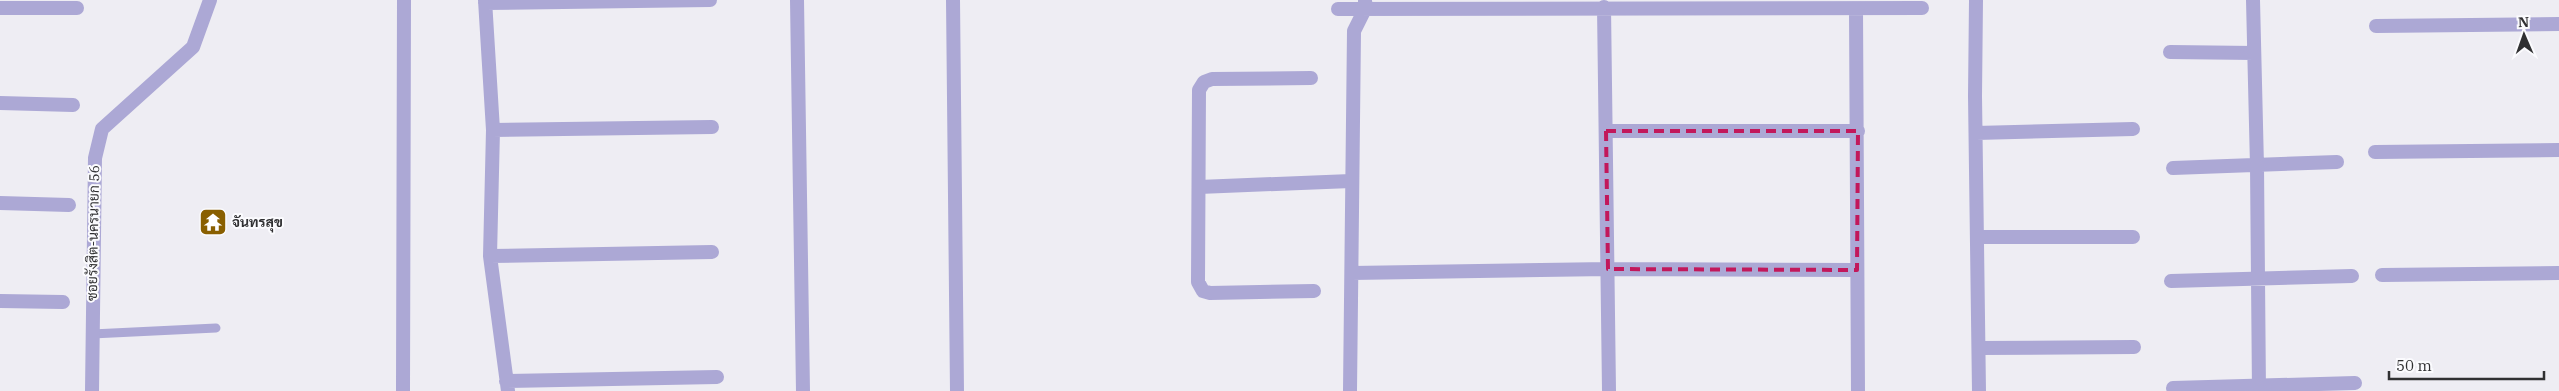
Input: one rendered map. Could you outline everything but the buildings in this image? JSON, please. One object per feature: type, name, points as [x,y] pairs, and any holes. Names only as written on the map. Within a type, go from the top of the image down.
[{"type":"street","name":"ซอยรังสิต-นครนายก 56","points":[[92,391],[95,158],[102,129],[193,47],[210,0]]},
{"type":"street","points":[[403,391],[404,0]]},
{"type":"street","points":[[710,0],[485,1],[493,130],[490,256],[507,386],[717,377]]},
{"type":"street","points":[[797,0],[803,391]]},
{"type":"street","points":[[953,0],[957,391]]},
{"type":"street","points":[[1976,0],[1979,391]]},
{"type":"street","points":[[2253,0],[2259,277],[2259,389]]},
{"type":"street","points":[[1338,4],[1922,8]]},
{"type":"street","points":[[1338,4],[1354,31]]},
{"type":"street","points":[[1350,391],[1354,31],[1365,4]]},
{"type":"street","points":[[1604,7],[1609,391]]},
{"type":"street","points":[[0,8],[77,8]]},
{"type":"street","points":[[1856,9],[1858,391]]},
{"type":"street","points":[[2376,26],[2559,24]]},
{"type":"street","points":[[2170,52],[2254,53]]},
{"type":"street","points":[[1311,78],[1212,79],[1204,82],[1199,90],[1198,282],[1202,291],[1210,293],[1314,291]]},
{"type":"street","points":[[0,103],[73,105]]},
{"type":"street","points":[[493,130],[712,127]]},
{"type":"street","points":[[1976,133],[2134,129]]},
{"type":"street","points":[[1606,131],[1858,131]]},
{"type":"street","points":[[2375,152],[2559,150]]},
{"type":"street","points":[[2173,168],[2337,162]]},
{"type":"street","points":[[1199,187],[1351,181]]},
{"type":"street","points":[[0,203],[69,205]]},
{"type":"street","points":[[1977,237],[2133,237]]},
{"type":"street","points":[[490,256],[712,252]]},
{"type":"street","points":[[1352,273],[1608,269],[1857,270]]},
{"type":"street","points":[[2382,275],[2559,273]]},
{"type":"street","points":[[2171,281],[2259,277],[2352,276]]},
{"type":"street","points":[[0,300],[63,302]]},
{"type":"street","points":[[1979,348],[2134,347]]},
{"type":"street","points":[[2173,388],[2259,389],[2355,382]]},
{"type":"lane","points":[[92,334],[216,328]]},
{"type":"highlighted area","points":[[1606,131],[1858,131],[1857,270],[1608,269]]},
{"type":"place","name":"จันทรสุข","points":[[213,222]]}]
